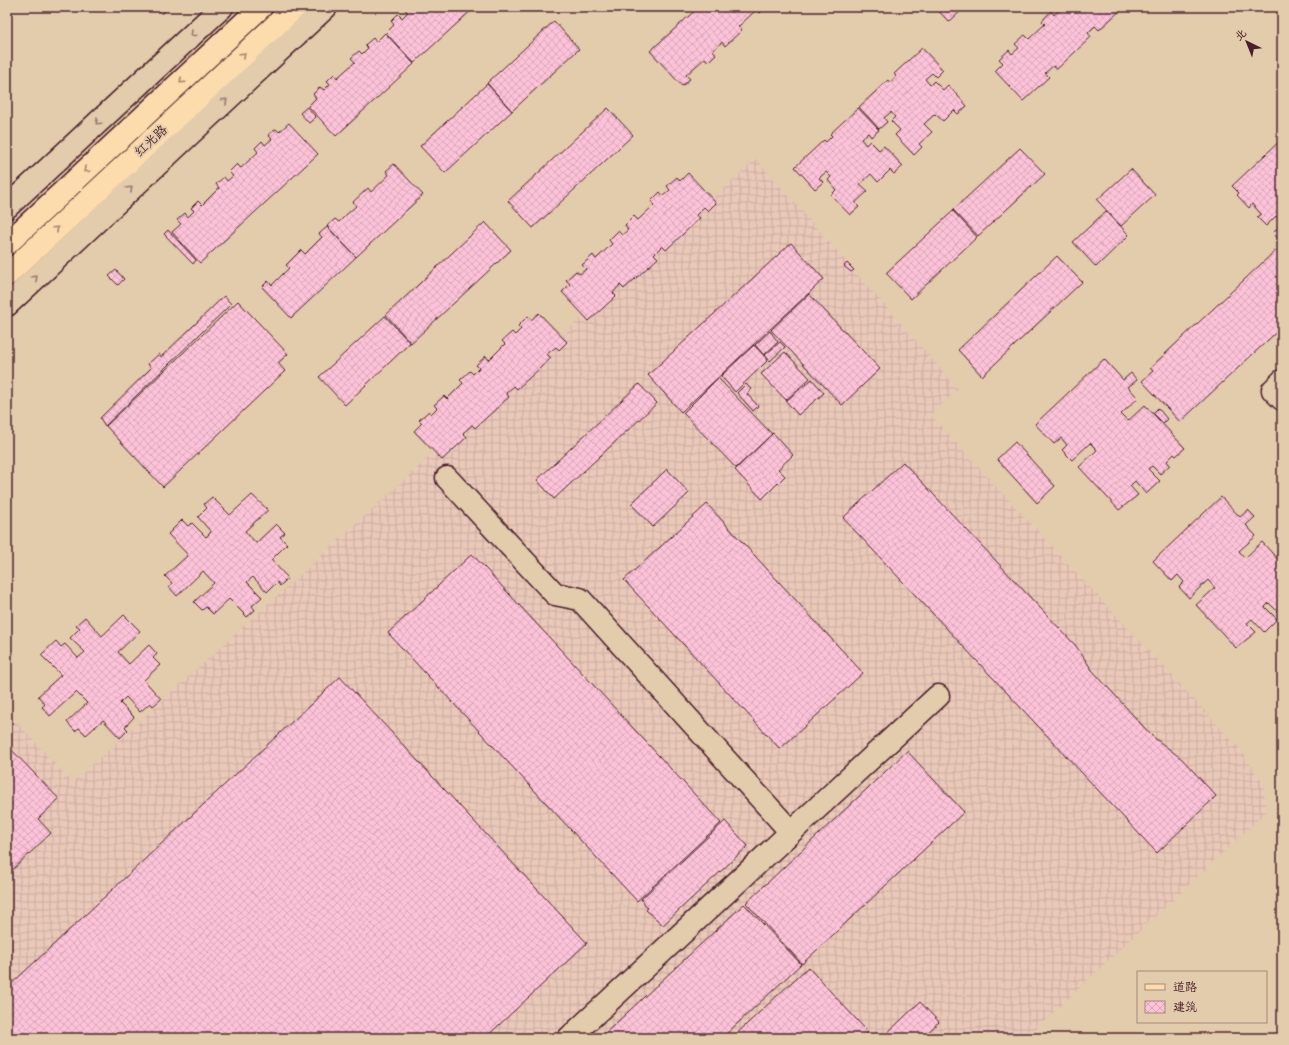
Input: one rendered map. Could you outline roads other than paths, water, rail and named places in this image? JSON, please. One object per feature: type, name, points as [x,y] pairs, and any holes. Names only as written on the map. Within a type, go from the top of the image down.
[{"type":"main road","name":"红光路","points":[[7,244],[262,7]]},
{"type":"main road","name":"红光路","points":[[7,275],[294,7]]},
{"type":"street","points":[[7,207],[222,7]]},
{"type":"street","points":[[7,305],[326,7]]},
{"type":"street","points":[[1282,381],[1273,390],[1282,400]]},
{"type":"street","points":[[447,478],[555,594],[580,599],[791,832]]},
{"type":"street","points":[[569,1038],[938,696]]}]
